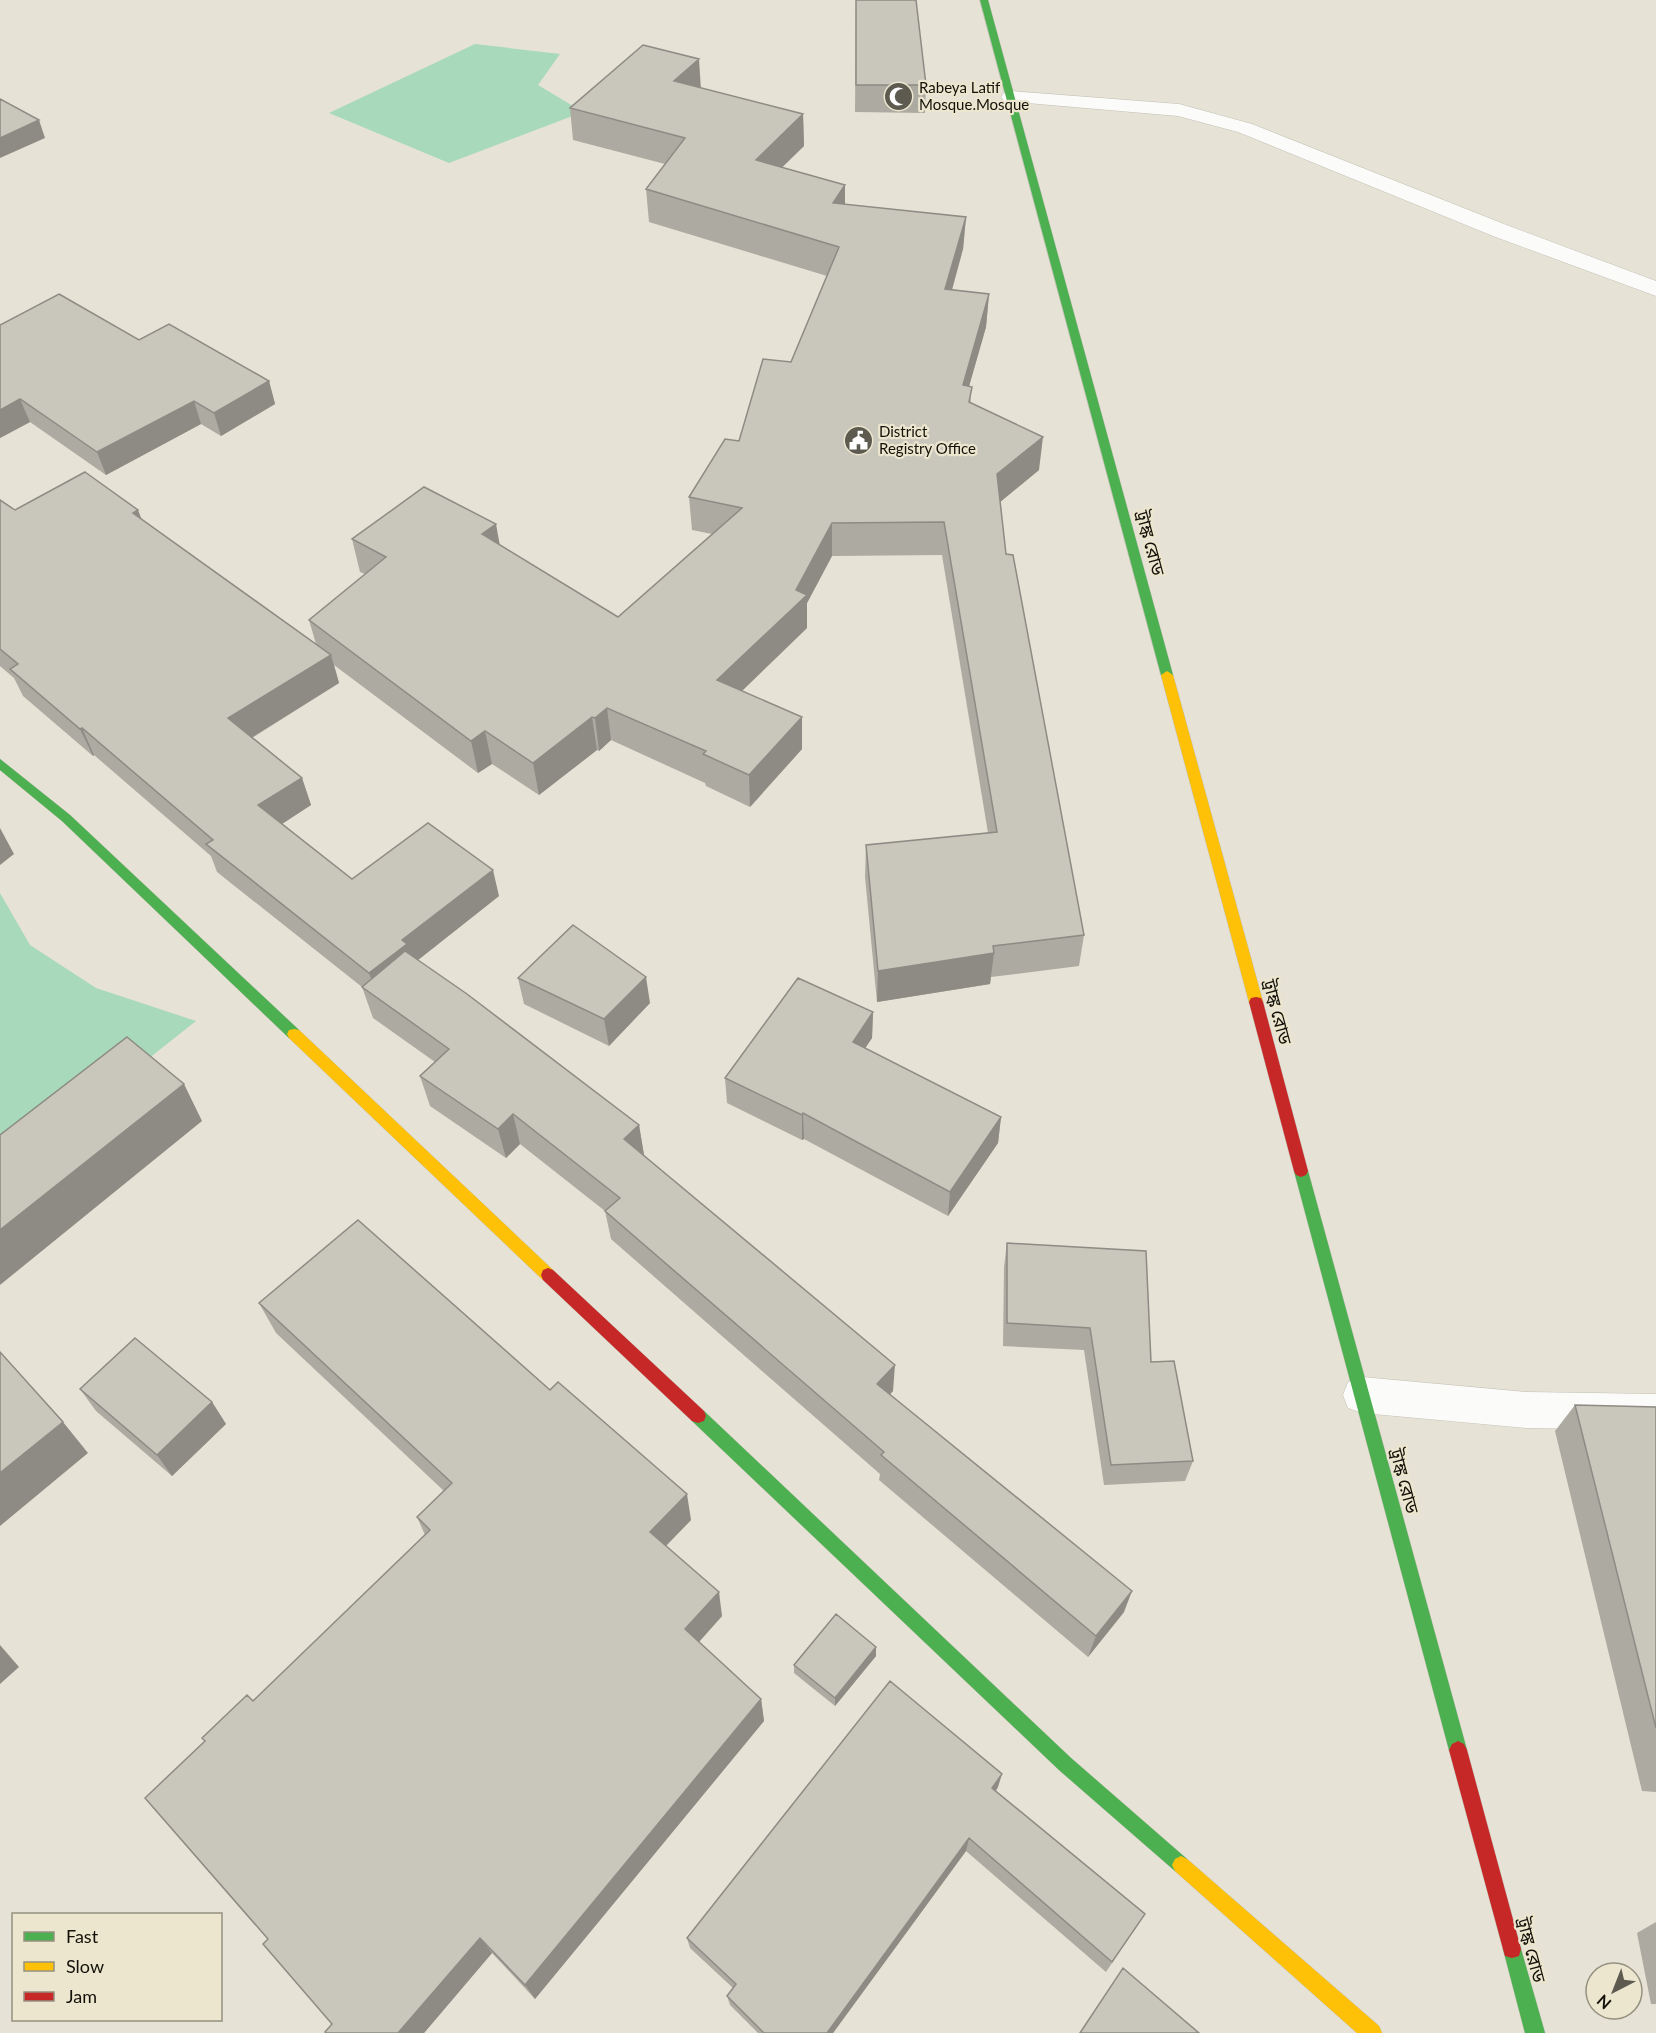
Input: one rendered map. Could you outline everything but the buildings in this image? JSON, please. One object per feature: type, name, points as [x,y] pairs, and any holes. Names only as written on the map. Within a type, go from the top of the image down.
[{"type":"main road","name":"ট্রাঙ্ক রোড","points":[[984,0],[1535,2033]]},
{"type":"main road","points":[[0,763],[66,818],[1065,1764],[1372,2033]]},
{"type":"street","points":[[1011,97],[1179,110],[1245,128],[1501,231],[1656,289]]},
{"type":"street","points":[[1362,1395],[1527,1410],[1656,1412]]},
{"type":"green space","points":[[475,44],[560,54],[538,85],[583,112],[449,163],[329,113]]},
{"type":"green space","points":[[0,893],[30,945],[96,988],[196,1021],[0,1176]]},
{"type":"traffic: fast","points":[[984,0],[1167,675]]},
{"type":"traffic: fast","points":[[0,763],[66,818],[294,1034]]},
{"type":"traffic: fast","points":[[1301,1171],[1458,1750]]},
{"type":"traffic: fast","points":[[698,1416],[1065,1764],[1181,1865]]},
{"type":"traffic: fast","points":[[1512,1949],[1535,2033]]},
{"type":"traffic: slow","points":[[1167,675],[1256,1002]]},
{"type":"traffic: slow","points":[[294,1034],[548,1275]]},
{"type":"traffic: slow","points":[[1181,1865],[1372,2033]]},
{"type":"traffic: jam","points":[[1256,1002],[1301,1171]]},
{"type":"traffic: jam","points":[[548,1275],[698,1416]]},
{"type":"traffic: jam","points":[[1458,1750],[1512,1949]]},
{"type":"place","name":"Rabeya Latif Mosque.Mosque","points":[[898,97]]},
{"type":"place","name":"District Registry Office","points":[[858,441]]}]
